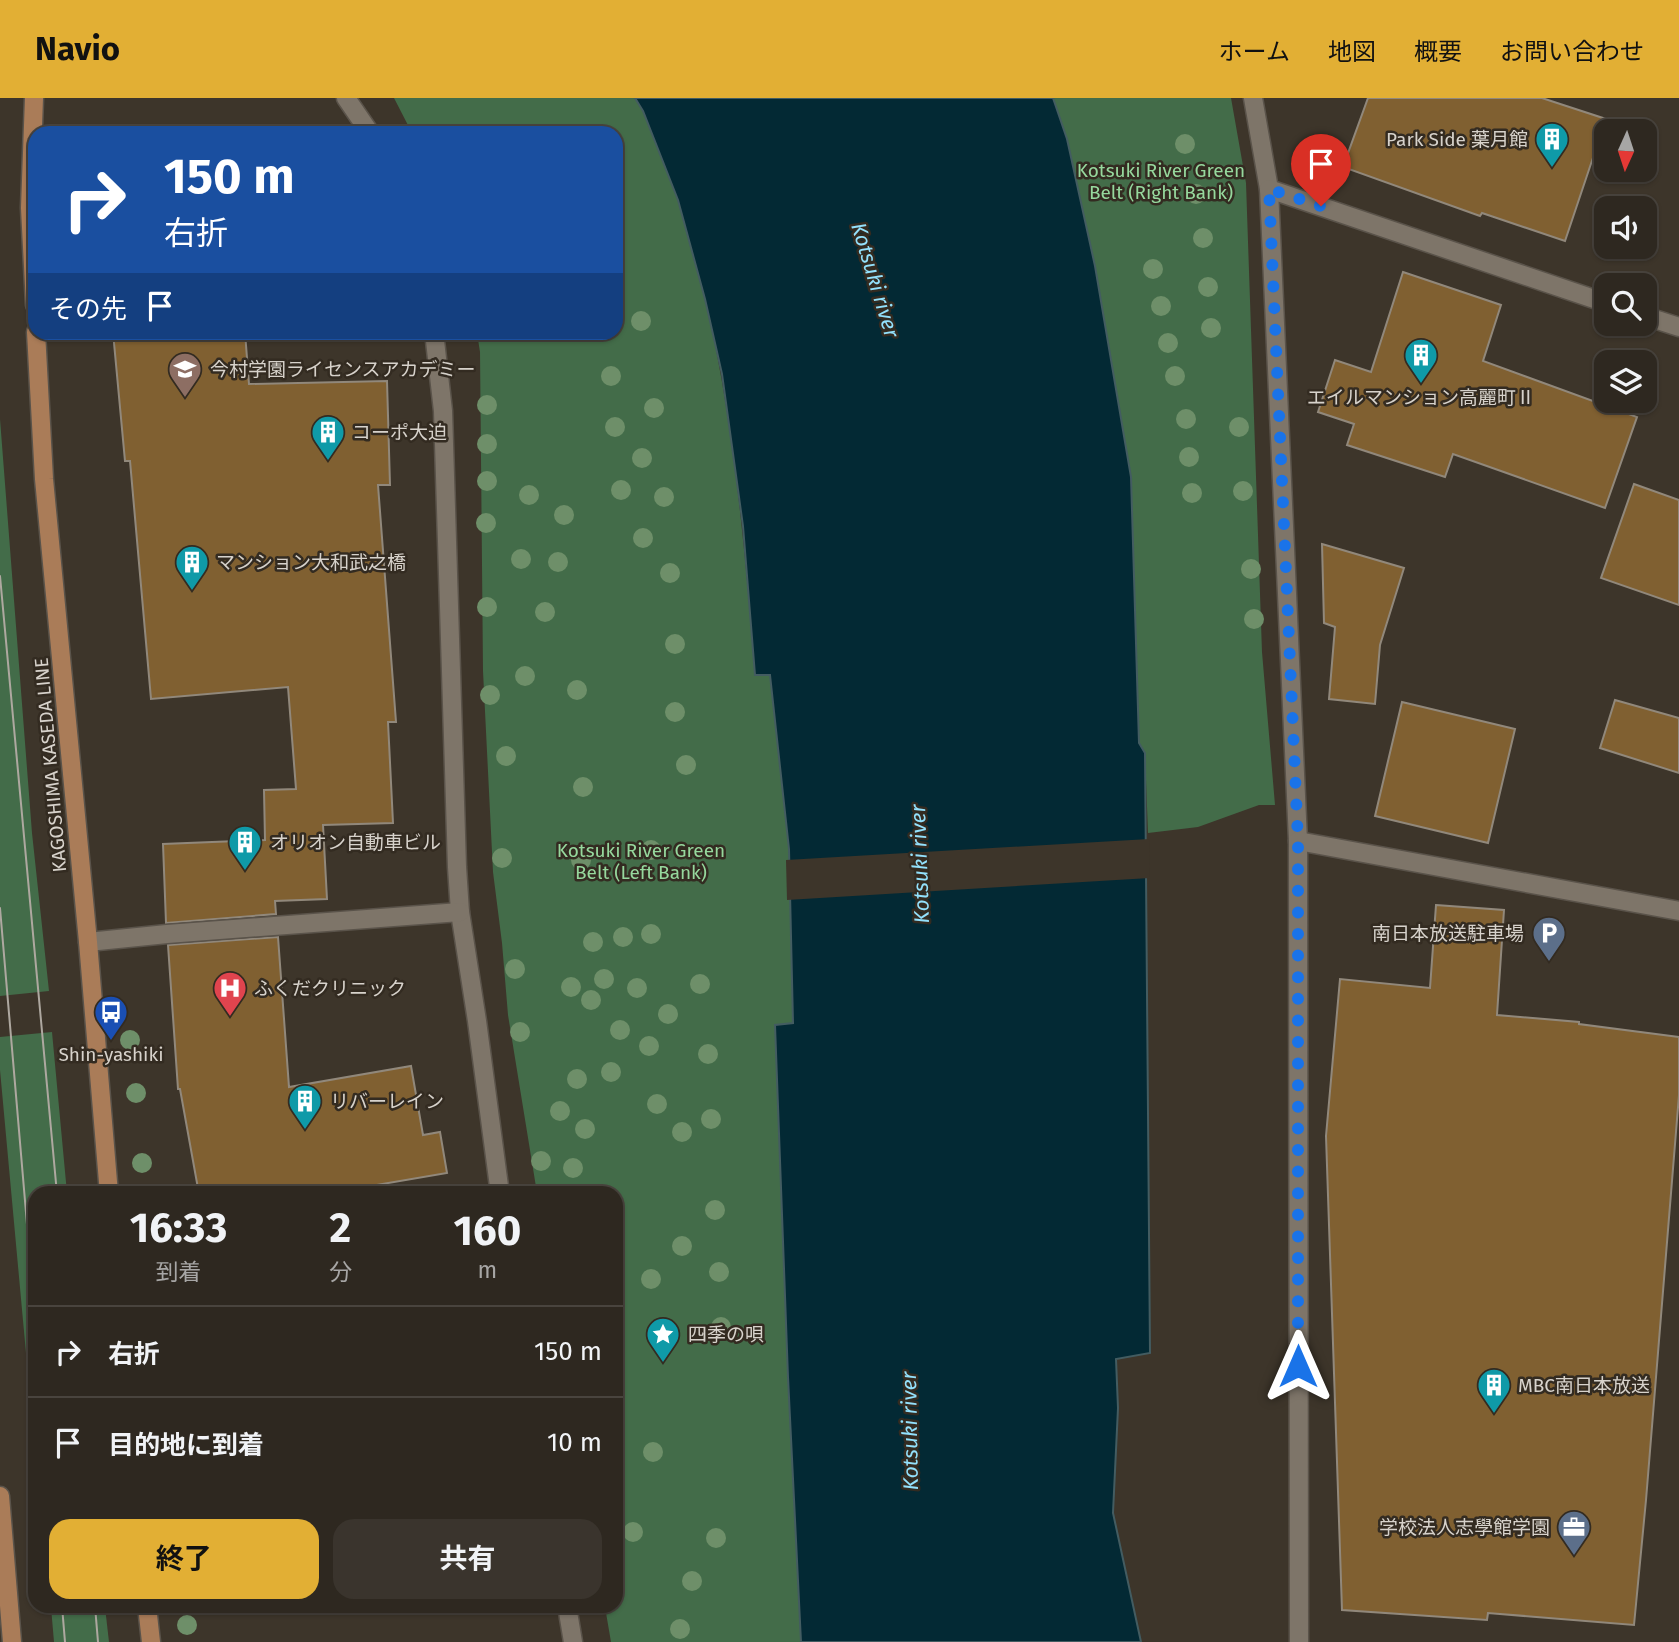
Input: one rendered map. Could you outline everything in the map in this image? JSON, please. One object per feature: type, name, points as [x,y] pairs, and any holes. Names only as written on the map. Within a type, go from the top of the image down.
[{"type":"main road","points":[[33,126],[34,98]]},
{"type":"main road","name":"KAGOSHIMA KASEDA LINE","points":[[36,340],[44,479],[108,1186]]},
{"type":"main road","points":[[0,1496],[12,1642]]},
{"type":"main road","points":[[148,1613],[151,1642]]},
{"type":"street","points":[[346,98],[365,126]]},
{"type":"street","points":[[1253,98],[1269,189],[1298,841],[1299,1642]]},
{"type":"street","points":[[1269,189],[1594,299]]},
{"type":"street","points":[[1657,320],[1679,327]]},
{"type":"street","points":[[435,340],[443,411],[460,912],[499,1186]]},
{"type":"street","points":[[1298,841],[1679,911]]},
{"type":"street","points":[[88,942],[460,912]]},
{"type":"street","points":[[568,1613],[573,1642]]},
{"type":"green space","name":"Kotsuki River Green Belt (Left Bank)","points":[[394,98],[635,98],[643,111],[670,178],[695,258],[721,375],[730,435],[745,554],[755,674],[770,674],[789,849],[793,1024],[775,1025],[801,1642],[611,1642],[606,1613],[623,1613],[623,1186],[536,1186],[508,1015],[493,872],[483,671],[478,340],[623,340],[623,126],[408,126]]},
{"type":"green space","name":"Kotsuki River Green Belt (Right Bank)","points":[[1053,98],[1231,98],[1246,183],[1262,652],[1275,805],[1259,805],[1198,827],[1148,833],[1145,753],[1139,743],[1131,477],[1095,266],[1067,139]]},
{"type":"green space","points":[[0,419],[32,833],[49,991],[0,996]]},
{"type":"green space","points":[[52,1032],[66,1186],[28,1186],[27,1364],[0,1070],[0,1037]]},
{"type":"green space","points":[[52,1613],[106,1613],[109,1642],[54,1642]]},
{"type":"water","name":"Kotsuki river","points":[[635,98],[1053,98],[1067,139],[1095,266],[1131,477],[1139,743],[1145,753],[1150,1353],[1116,1359],[1118,1408],[1113,1513],[1141,1642],[801,1642],[775,1025],[793,1023],[789,849],[770,675],[755,675],[743,526],[722,374],[678,200],[643,111]]},
{"type":"pier","points":[[1149,839],[1150,878],[787,900],[786,860]]},
{"type":"building","points":[[1368,98],[1542,98],[1606,119],[1594,119],[1594,155],[1565,241],[1482,213],[1480,216],[1343,167]]},
{"type":"building","points":[[1403,272],[1501,305],[1483,361],[1594,401],[1594,413],[1626,413],[1637,417],[1605,508],[1453,454],[1445,477],[1347,445],[1354,424],[1318,412],[1335,360],[1371,372]]},
{"type":"building","points":[[114,340],[246,340],[249,384],[387,381],[390,485],[378,485],[396,722],[388,722],[393,823],[323,825],[327,899],[275,901],[276,914],[166,923],[163,844],[265,840],[264,790],[296,789],[288,687],[151,699],[130,461],[125,461]]},
{"type":"building","points":[[1634,484],[1679,500],[1679,605],[1601,578]]},
{"type":"building","points":[[1322,544],[1404,568],[1380,645],[1375,704],[1329,699],[1335,627],[1324,623]]},
{"type":"building","points":[[1615,700],[1679,718],[1679,773],[1600,748]]},
{"type":"building","points":[[1402,702],[1515,729],[1488,843],[1375,816]]},
{"type":"building","name":"MBC南日本放送","points":[[1436,905],[1504,910],[1497,1015],[1579,1022],[1679,1037],[1679,1095],[1634,1625],[1488,1613],[1487,1620],[1342,1610],[1326,1136],[1340,979],[1430,988]]},
{"type":"building","points":[[278,937],[289,1087],[411,1066],[423,1135],[440,1132],[447,1173],[371,1186],[198,1186],[178,1089],[168,945]]},
{"type":"tram line","points":[[0,576],[56,1186]]},
{"type":"tram line","points":[[0,908],[28,1236]]},
{"type":"tram line","points":[[63,1613],[65,1642]]},
{"type":"tram line","points":[[96,1613],[98,1642]]},
{"type":"place","name":"Park Side 葉月館","points":[[1552,169]]},
{"type":"place","name":"エイルマンション高麗町Ⅱ","points":[[1421,385]]},
{"type":"place","name":"今村学園ライセンスアカデミー","points":[[185,399]]},
{"type":"place","name":"コーポ大迫","points":[[328,462]]},
{"type":"place","name":"マンション大和武之橋","points":[[192,592]]},
{"type":"place","name":"オリオン自動車ビル","points":[[245,872]]},
{"type":"place","name":"南日本放送駐車場","points":[[1549,963]]},
{"type":"place","name":"ふくだクリニック","points":[[230,1018]]},
{"type":"place","name":"Shin-yashiki","points":[[111,1042]]},
{"type":"place","name":"リバーレイン","points":[[305,1131]]},
{"type":"place","name":"四季の唄","points":[[663,1364]]},
{"type":"place","name":"MBC南日本放送","points":[[1494,1415]]},
{"type":"place","name":"学校法人志學館学園","points":[[1574,1557]]},
{"type":"route","points":[[1298,1366],[1298,841],[1269,189],[1321,206]]}]
